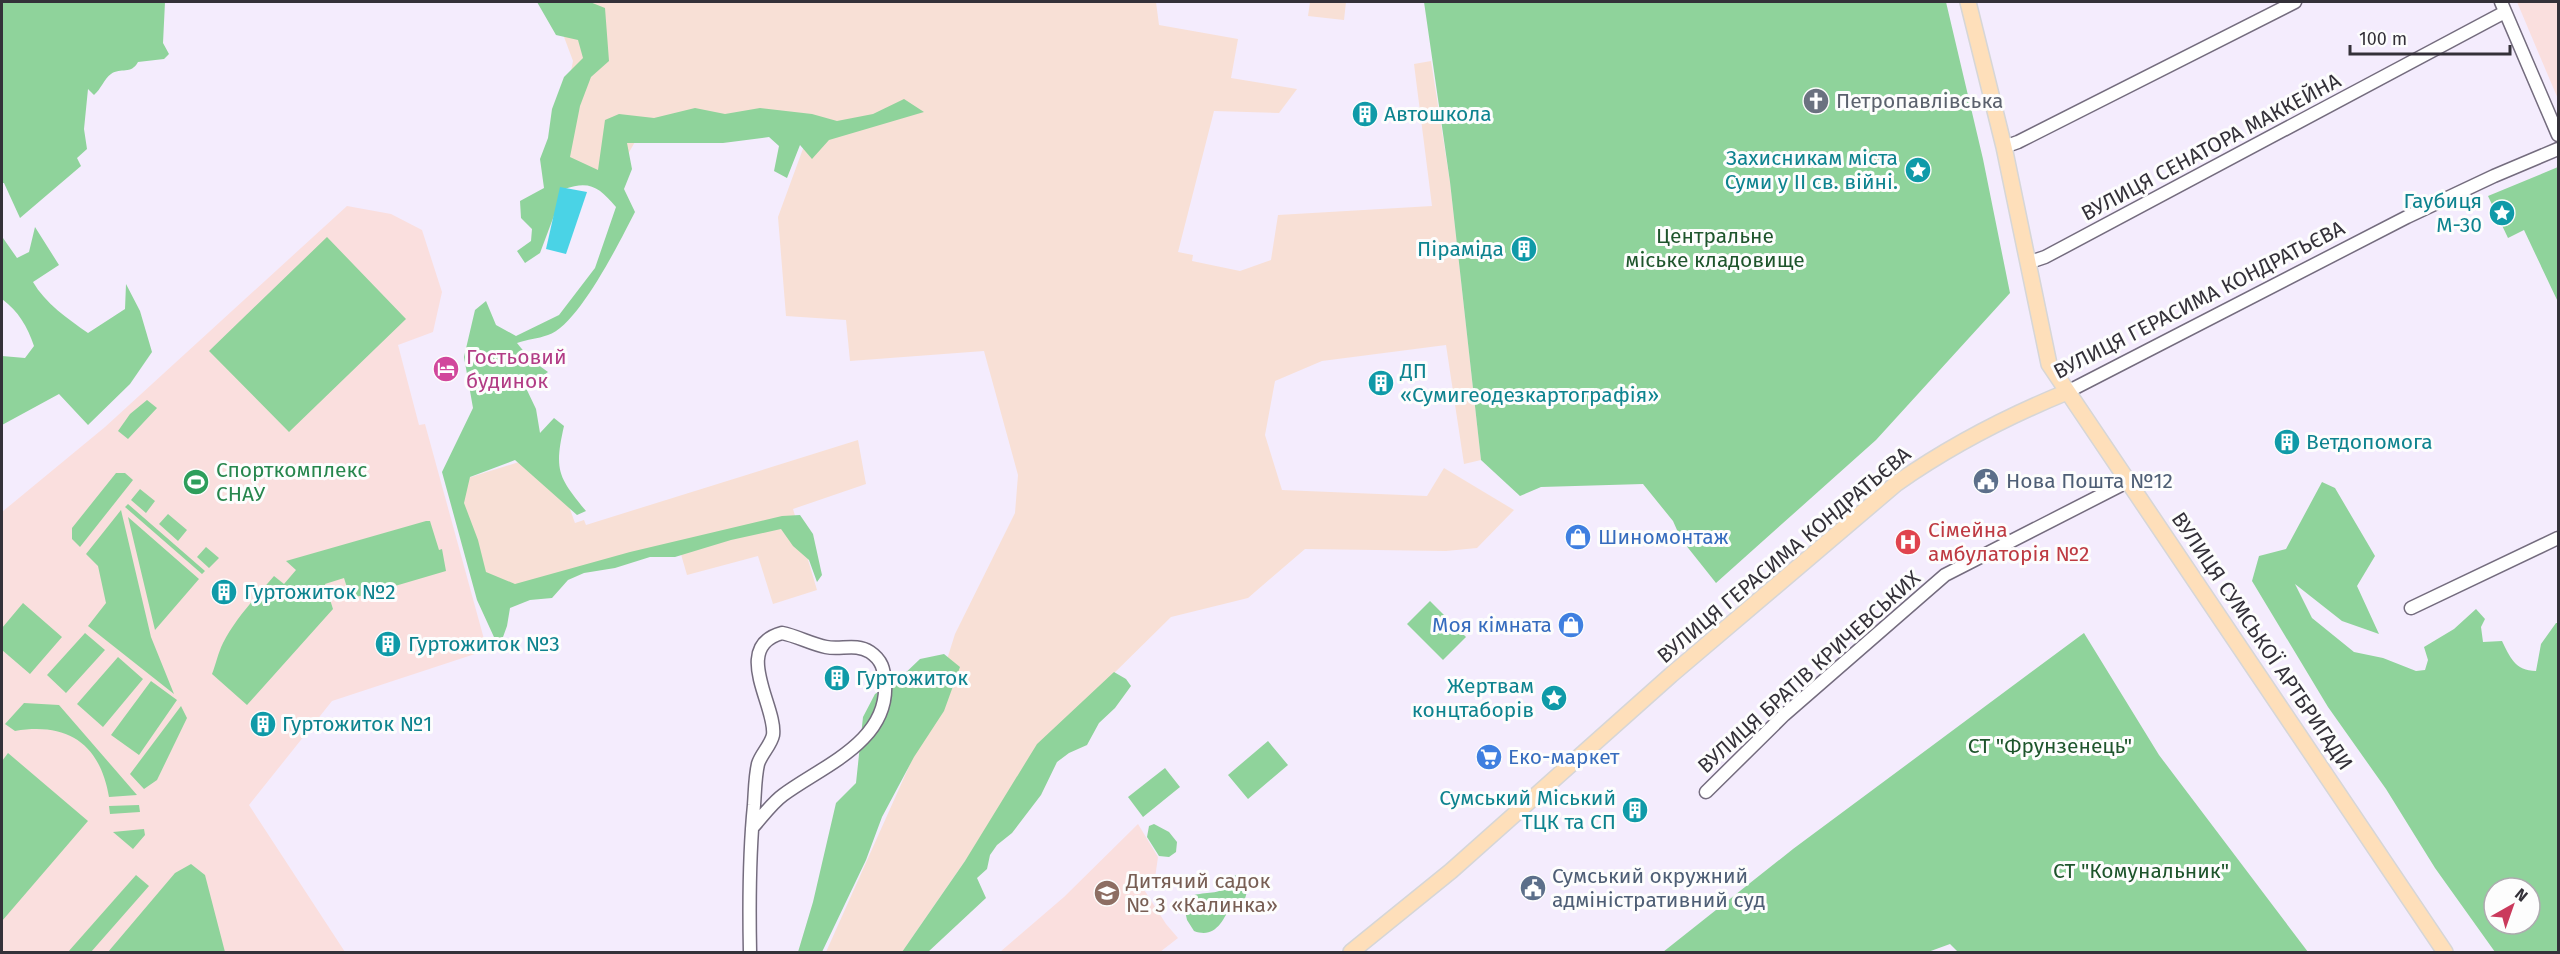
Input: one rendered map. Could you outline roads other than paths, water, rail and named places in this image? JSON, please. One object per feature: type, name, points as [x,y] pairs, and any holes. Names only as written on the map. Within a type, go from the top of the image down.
[{"type":"main road","name":"ВУЛИЦЯ СУМСЬКОЇ АРТБРИГАДИ","points":[[1968,2],[2030,262],[2049,364],[2445,952]]},
{"type":"main road","name":"ВУЛИЦЯ ГЕРАСИМА КОНДРАТЬЄВА","points":[[1351,952],[1451,870],[1671,675],[1897,483],[2021,411],[2067,392]]},
{"type":"street","points":[[2004,147],[2295,2]]},
{"type":"street","points":[[2503,7],[2559,135]]},
{"type":"street","name":"ВУЛИЦЯ СЕНАТОРА МАККЕЙНА","points":[[2030,262],[2045,257],[2503,7]]},
{"type":"street","name":"ВУЛИЦЯ ГЕРАСИМА КОНДРАТЬЄВА","points":[[2067,392],[2407,218],[2494,176],[2559,149]]},
{"type":"street","name":"ВУЛИЦЯ БРАТІВ КРИЧЕВСЬКИХ","points":[[1707,792],[1784,715],[1945,575],[2128,481]]},
{"type":"street","points":[[2411,608],[2559,538]]},
{"type":"street","points":[[750,952],[748,899],[752,828],[759,764],[773,735],[758,668],[759,656],[775,635],[782,633],[826,647],[859,646],[869,651],[884,667],[885,689],[882,710],[866,734],[850,752],[782,796],[752,828]]},
{"type":"water","points":[[560,187],[587,192],[566,254],[546,249]]},
{"type":"place","name":"Петропавлівська","points":[[1816,101]]},
{"type":"place","name":"Автошкола","points":[[1365,114]]},
{"type":"place","name":"Захисникам міста Суми у ІІ св. війні.","points":[[1918,170]]},
{"type":"place","name":"Гаубиця М-30","points":[[2502,213]]},
{"type":"place","name":"Піраміда","points":[[1524,249]]},
{"type":"place","name":"Гостьовий будинок","points":[[446,369]]},
{"type":"place","name":"ДП «Сумигеодезкартографія»","points":[[1381,383]]},
{"type":"place","name":"Ветдопомога","points":[[2287,442]]},
{"type":"place","name":"Нова Пошта №12","points":[[1986,481]]},
{"type":"place","name":"Спорткомплекс СНАУ","points":[[196,482]]},
{"type":"place","name":"Шиномонтаж","points":[[1578,537]]},
{"type":"place","name":"Сімейна амбулаторія №2","points":[[1908,542]]},
{"type":"place","name":"Гуртожиток №2","points":[[224,592]]},
{"type":"place","name":"Моя кімната","points":[[1571,625]]},
{"type":"place","name":"Гуртожиток №3","points":[[388,644]]},
{"type":"place","name":"Гуртожиток","points":[[837,678]]},
{"type":"place","name":"Жертвам концтаборів","points":[[1554,698]]},
{"type":"place","name":"Гуртожиток №1","points":[[263,724]]},
{"type":"place","name":"Еко-маркет","points":[[1489,757]]},
{"type":"place","name":"Сумський Міський ТЦК та СП","points":[[1635,810]]},
{"type":"place","name":"Сумський окружний адміністративний суд","points":[[1533,888]]},
{"type":"place","name":"Дитячий садок № 3 «Калинка»","points":[[1107,893]]},
{"type":"park label","name":"Центральне міське кладовище","points":[[1715,248]]},
{"type":"park label","name":"СТ \"Фрунзенець\"","points":[[2050,746]]},
{"type":"park label","name":"СТ \"Комунальник\"","points":[[2141,871]]}]
